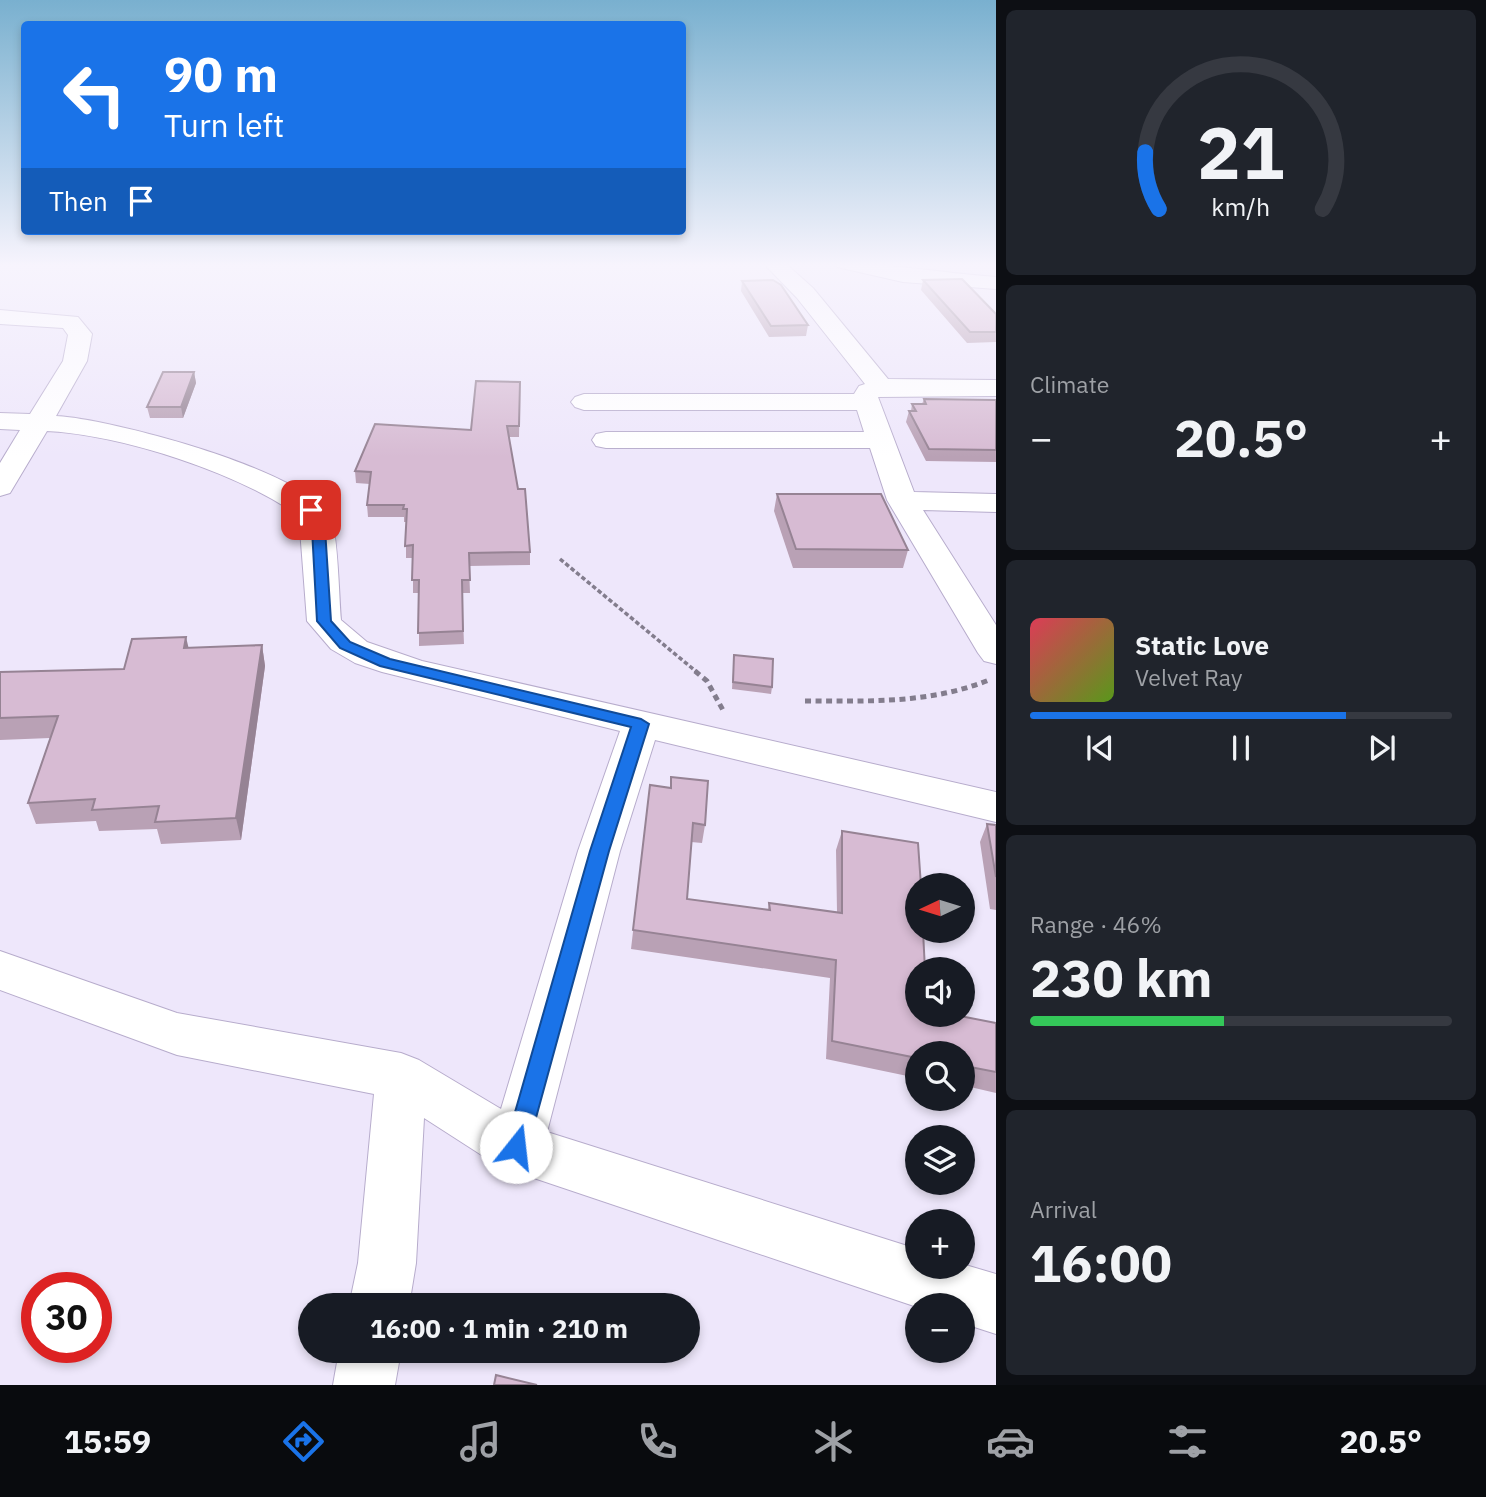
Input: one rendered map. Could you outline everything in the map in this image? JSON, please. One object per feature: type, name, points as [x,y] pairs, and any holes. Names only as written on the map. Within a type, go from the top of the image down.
[{"type":"street","points":[[0,487],[75,361],[80,334],[75,328]]},
{"type":"street","points":[[829,328],[874,394],[881,440],[902,500],[996,653]]},
{"type":"street","points":[[584,402],[996,388]]},
{"type":"street","points":[[0,421],[82,425],[234,470],[282,491],[311,510],[318,529],[324,621],[333,635],[361,653],[398,666],[744,750],[996,807]]},
{"type":"street","points":[[606,440],[881,440]]},
{"type":"street","points":[[902,500],[996,503]]},
{"type":"street","points":[[516,1147],[599,851],[641,724]]},
{"type":"street","points":[[0,970],[177,1034],[401,1076],[516,1147],[996,1304]]},
{"type":"street","points":[[381,1293],[387,1263],[401,1076]]},
{"type":"street","points":[[364,1385],[368,1363]]},
{"type":"path","points":[[560,559],[708,681],[744,750]]},
{"type":"path","points":[[806,701],[934,699],[969,690],[996,677]]},
{"type":"building","points":[[966,328],[996,328],[996,332],[970,332]]},
{"type":"building","points":[[163,372],[194,372],[181,407],[147,407]]},
{"type":"building","points":[[476,381],[520,382],[519,426],[507,426],[518,489],[525,489],[530,552],[469,553],[470,580],[462,580],[463,631],[418,633],[419,580],[412,580],[413,545],[405,546],[407,509],[403,509],[404,505],[367,505],[371,472],[355,471],[375,424],[471,430]]},
{"type":"building","points":[[924,399],[996,400],[996,450],[929,449],[909,411],[916,411],[912,404],[926,404]]},
{"type":"building","points":[[777,494],[881,494],[908,550],[796,549]]},
{"type":"building","points":[[186,637],[184,648],[262,645],[236,818],[155,822],[159,806],[92,810],[95,799],[28,803],[58,716],[0,718],[0,672],[124,669],[132,639]]},
{"type":"building","points":[[734,655],[773,659],[772,687],[733,682]]},
{"type":"building","points":[[671,777],[708,781],[705,825],[693,823],[687,899],[770,910],[769,903],[842,913],[842,831],[918,843],[920,873],[905,873],[905,943],[924,943],[924,957],[905,957],[905,1027],[975,1027],[975,1019],[996,1023],[996,1072],[975,1068],[975,1041],[905,1041],[905,1056],[832,1041],[836,960],[633,930],[650,785],[671,788]]},
{"type":"building","points":[[987,824],[996,825],[996,877]]},
{"type":"building","points":[[496,1375],[537,1385],[494,1385]]},
{"type":"route","points":[[311,510],[317,520],[324,621],[333,635],[345,645],[385,663],[641,724],[599,851],[516,1147]]}]
